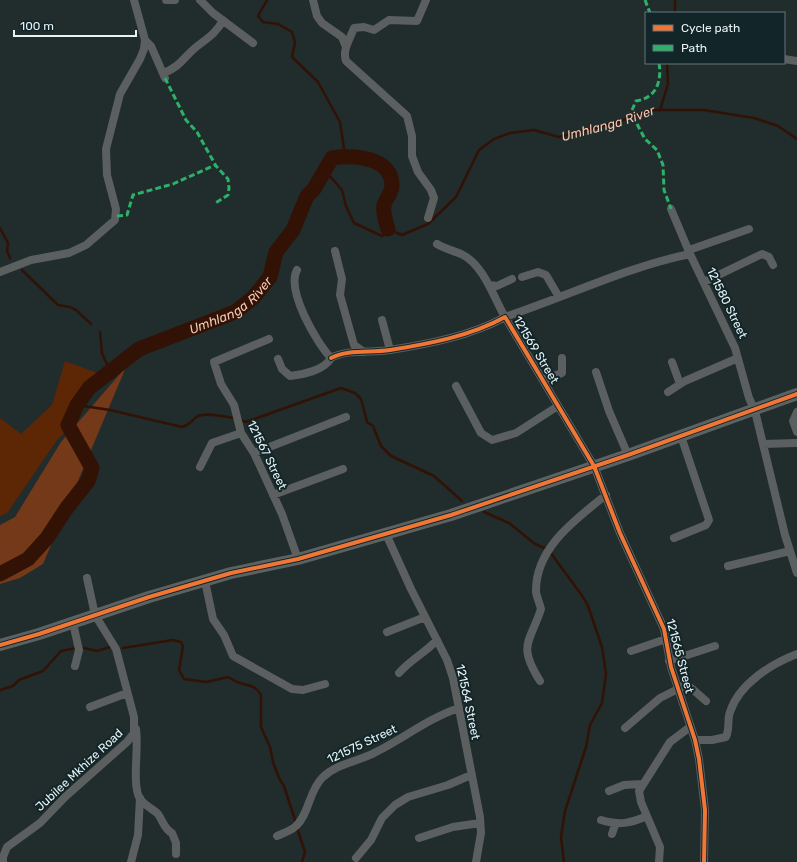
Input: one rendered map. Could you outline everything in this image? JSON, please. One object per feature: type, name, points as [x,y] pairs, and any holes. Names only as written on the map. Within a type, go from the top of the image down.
[{"type":"street","points":[[0,272],[31,260],[70,253],[107,229],[114,222],[117,216],[107,174],[106,149],[120,94],[140,60],[144,49],[145,40],[134,0]]},
{"type":"street","points":[[166,0],[175,0]]},
{"type":"street","points":[[200,0],[223,20],[253,42]]},
{"type":"street","points":[[313,0],[315,10],[322,23],[342,37],[346,47]]},
{"type":"street","points":[[426,0],[417,21],[389,20],[374,30],[356,27],[346,47],[344,56],[346,61],[406,116],[412,136],[412,156],[418,172],[431,190],[434,198],[428,218]]},
{"type":"street","points":[[145,40],[150,46],[164,75],[181,64],[193,49],[213,35],[223,20]]},
{"type":"street","points":[[785,59],[797,61]]},
{"type":"street","name":"121580 Street","points":[[671,209],[689,252],[736,348],[749,398],[755,411],[790,551],[797,573]]},
{"type":"street","points":[[437,244],[466,257],[476,266],[489,285],[504,317],[584,287],[689,252],[749,229]]},
{"type":"street","points":[[335,251],[342,279],[340,295],[354,345],[365,353]]},
{"type":"street","points":[[704,282],[762,254],[769,257],[773,265]]},
{"type":"street","points":[[278,359],[282,369],[290,376],[301,375],[320,367],[329,362],[330,358],[313,335],[294,288],[294,277],[297,270]]},
{"type":"street","points":[[522,277],[538,272],[546,275],[559,297]]},
{"type":"street","points":[[489,285],[497,286],[512,279]]},
{"type":"street","name":"121569 Street","points":[[330,358],[339,353],[365,353],[390,350],[468,332],[489,326],[504,317],[594,466]]},
{"type":"street","points":[[382,320],[390,350]]},
{"type":"street","name":"121567 Street","points":[[269,339],[214,362],[221,384],[234,405],[241,433],[254,453],[282,514],[298,559]]},
{"type":"street","points":[[543,380],[562,373],[562,358]]},
{"type":"street","points":[[668,392],[680,384],[738,358]]},
{"type":"street","points":[[672,362],[680,384]]},
{"type":"street","points":[[596,372],[609,410],[628,455]]},
{"type":"street","points":[[456,386],[481,433],[492,440],[516,433],[558,406]]},
{"type":"street","points":[[0,645],[231,573],[298,559],[500,499],[755,411],[797,394]]},
{"type":"street","points":[[797,412],[793,421],[797,432]]},
{"type":"street","points":[[254,453],[346,417]]},
{"type":"street","points":[[200,467],[212,443],[241,433]]},
{"type":"street","points":[[674,538],[706,525],[709,520],[681,436]]},
{"type":"street","points":[[763,444],[797,442]]},
{"type":"street","name":"121565 Street","points":[[594,466],[620,533],[660,618],[666,639],[669,661],[695,740],[705,810],[704,862]]},
{"type":"street","points":[[273,495],[343,469]]},
{"type":"street","points":[[540,681],[533,671],[529,660],[528,639],[542,609],[536,594],[542,565],[550,548],[562,533],[606,495]]},
{"type":"street","name":"121564 Street","points":[[386,534],[447,660],[453,678],[480,823],[481,833],[476,862]]},
{"type":"street","points":[[728,566],[790,551]]},
{"type":"street","points":[[88,578],[95,615]]},
{"type":"street","points":[[205,581],[213,619],[224,635],[233,656],[292,689],[302,690],[325,684]]},
{"type":"street","name":"Jubilee Mkhize Road","points":[[3,862],[3,857],[8,847],[40,823],[65,798],[127,742],[134,733],[135,724],[116,649],[95,615]]},
{"type":"street","points":[[388,632],[425,617]]},
{"type":"street","points":[[73,623],[79,650],[75,666]]},
{"type":"street","points":[[631,651],[666,639]]},
{"type":"street","points":[[399,673],[408,662],[426,651],[436,640]]},
{"type":"street","points":[[669,661],[715,646]]},
{"type":"street","points":[[695,740],[712,740],[726,737],[729,714],[742,692],[759,675],[776,663],[797,654]]},
{"type":"street","points":[[625,728],[660,698],[678,688],[690,687],[706,701]]},
{"type":"street","points":[[90,706],[127,693]]},
{"type":"street","name":"121575 Street","points":[[277,836],[297,826],[314,790],[328,773],[348,762],[376,753],[410,734],[435,717],[459,708]]},
{"type":"street","points":[[131,862],[138,834],[140,798],[137,782],[138,737],[135,724]]},
{"type":"street","points":[[659,862],[660,847],[639,794],[642,784],[670,742],[690,727]]},
{"type":"street","points":[[356,858],[371,840],[382,818],[395,805],[408,797],[448,785],[471,775]]},
{"type":"street","points":[[609,791],[624,785],[642,784]]},
{"type":"street","points":[[140,798],[146,805],[156,812],[167,831],[172,833],[176,842],[176,854]]},
{"type":"street","points":[[601,820],[614,824],[628,823],[647,816]]},
{"type":"street","points":[[419,838],[453,827],[480,823]]},
{"type":"street","points":[[612,834],[614,824]]},
{"type":"shaded area","points":[[65,361],[100,374],[82,392],[71,408],[66,424],[66,431],[57,440],[7,513],[0,516],[0,418],[21,434],[52,405]]},
{"type":"shaded area","points":[[126,367],[43,564],[20,578],[0,584],[0,525],[15,517],[61,442]]},
{"type":"waterway","points":[[267,0],[258,16],[263,22],[278,24],[292,32],[295,42],[292,57],[318,82],[340,122],[345,156]]},
{"type":"waterway","points":[[675,0],[675,12]]},
{"type":"waterway","points":[[660,110],[668,84],[667,64]]},
{"type":"waterway","name":"Umhlanga River","points":[[322,176],[328,174],[342,190],[346,206],[354,223],[382,236],[386,234],[388,229],[402,235],[428,224],[456,197],[479,150],[494,139],[510,133],[534,130],[559,137],[621,121],[652,110],[704,110],[754,118],[778,126],[797,139]]},
{"type":"waterway","name":"Umhlanga River","points":[[0,574],[28,559],[47,538],[66,509],[88,481],[92,468],[68,425],[77,405],[89,388],[139,349],[235,312],[253,298],[270,277],[276,252],[293,230],[307,196],[314,189],[332,158],[360,158],[378,163],[385,168],[390,175],[392,185],[391,191],[384,205],[384,214],[388,229]]},
{"type":"waterway","points":[[0,228],[8,243],[7,251],[10,258]]},
{"type":"waterway","points":[[22,270],[58,305],[70,307],[76,310],[91,324]]},
{"type":"waterway","points":[[100,332],[102,353],[110,371]]},
{"type":"waterway","points":[[240,420],[246,422],[341,388],[355,393],[361,399],[367,422],[373,426],[381,446],[391,456],[434,476],[462,501]]},
{"type":"waterway","points":[[77,405],[110,410],[182,427],[198,416],[202,415],[235,418]]},
{"type":"waterway","points":[[484,512],[509,523],[535,544],[547,549]]},
{"type":"waterway","points":[[550,552],[588,606],[602,647],[606,674],[602,703],[590,725],[586,747],[565,811],[561,837],[564,862]]},
{"type":"waterway","points":[[123,648],[173,640],[181,642],[183,646],[179,670],[184,679],[207,682],[228,677],[257,689],[261,695],[261,727],[270,747],[273,762],[279,778],[284,786],[296,823]]},
{"type":"waterway","points":[[84,648],[97,651],[110,647]]},
{"type":"waterway","points":[[0,690],[13,686],[19,680],[43,671],[61,651],[76,648]]},
{"type":"waterway","points":[[297,828],[305,852],[302,862]]},
{"type":"marked path","points":[[645,0],[650,12]]},
{"type":"marked path","points":[[632,110],[636,101],[653,93],[656,88],[660,70],[659,64]]},
{"type":"marked path","points":[[165,78],[186,120],[197,132],[216,166],[228,179],[228,195],[214,204]]},
{"type":"marked path","points":[[637,124],[645,139],[657,150],[663,165],[664,190],[671,209]]},
{"type":"marked path","points":[[117,216],[127,215],[133,195],[173,184],[215,165]]},
{"type":"cycle path","points":[[331,358],[344,353],[383,351],[434,342],[464,334],[492,324],[505,317],[594,466],[620,533],[664,629],[671,667],[695,740],[699,759],[705,810],[704,862]]},
{"type":"cycle path","points":[[0,645],[39,634],[149,597],[231,573],[298,559],[451,515],[628,455],[797,394]]}]
